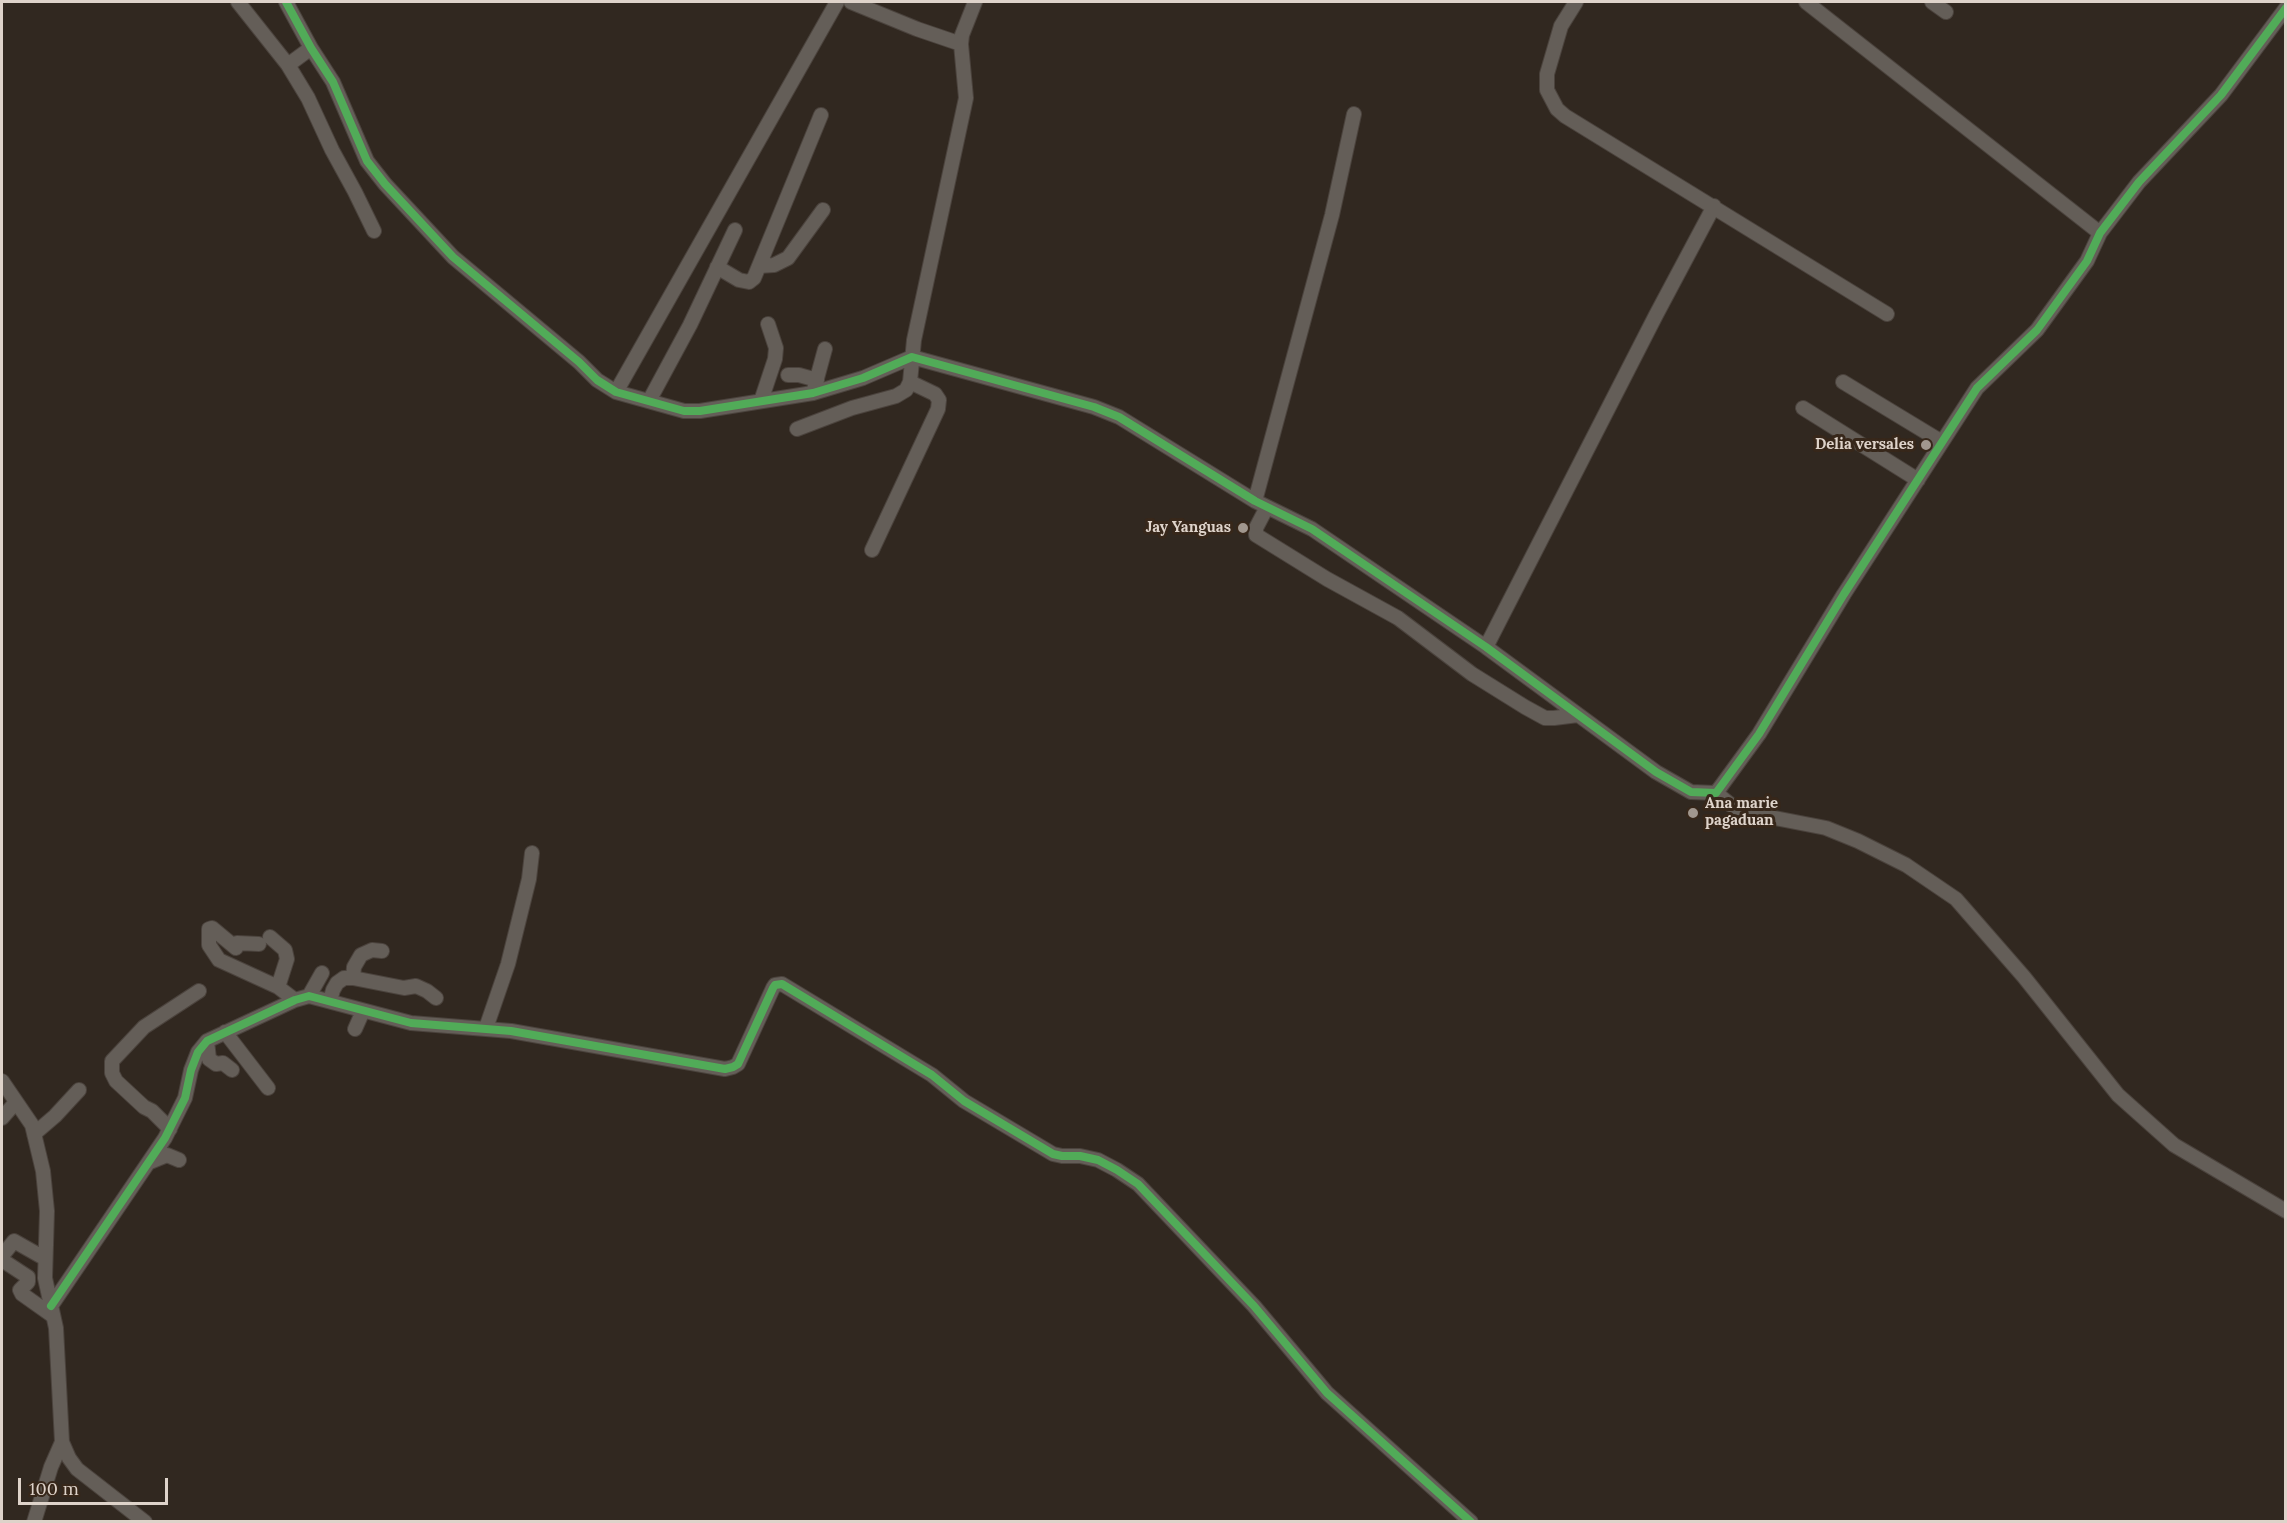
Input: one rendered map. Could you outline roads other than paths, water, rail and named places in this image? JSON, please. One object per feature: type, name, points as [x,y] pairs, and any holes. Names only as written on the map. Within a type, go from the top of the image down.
[{"type":"street","points":[[238,2],[290,64],[374,231]]},
{"type":"street","points":[[286,2],[309,49],[333,82],[367,161],[385,184],[453,257],[579,362],[597,380],[616,392],[684,411],[692,411],[761,401],[815,386],[863,378],[912,357],[1094,407],[1119,417],[1261,504],[1312,529],[1486,647],[1656,772],[1690,792],[1716,793],[1731,805],[1749,813],[1826,828],[1906,865],[1956,899],[2045,1002],[2118,1095],[2174,1146],[2286,1211]]},
{"type":"street","points":[[616,392],[837,2]]},
{"type":"street","points":[[851,2],[961,44]]},
{"type":"street","points":[[797,429],[852,408],[896,396],[906,390],[910,382],[912,357],[966,98],[961,44],[968,16],[975,2]]},
{"type":"street","points":[[1576,2],[1561,26],[1547,74],[1547,90],[1551,101],[1565,116],[1887,314]]},
{"type":"street","points":[[1806,2],[2100,233]]},
{"type":"street","points":[[1932,2],[1946,12]]},
{"type":"street","points":[[1716,793],[1759,734],[1844,594],[1977,388],[2037,330],[2086,261],[2100,233],[2139,182],[2221,95],[2286,8]]},
{"type":"street","points":[[290,64],[309,49]]},
{"type":"street","points":[[1354,114],[1332,215],[1261,504],[1256,528],[1257,535],[1327,579],[1398,618],[1472,674],[1525,707],[1545,718],[1578,714]]},
{"type":"street","points":[[717,267],[739,280],[749,282],[754,278],[821,115]]},
{"type":"street","points":[[1486,647],[1714,206]]},
{"type":"street","points":[[759,266],[774,265],[788,258],[823,210]]},
{"type":"street","points":[[649,401],[690,325],[735,230]]},
{"type":"street","points":[[761,401],[775,359],[776,348],[768,324]]},
{"type":"street","points":[[815,386],[825,349]]},
{"type":"street","points":[[789,375],[799,375],[815,386]]},
{"type":"street","points":[[872,550],[938,409],[939,400],[935,394],[910,382]]},
{"type":"street","points":[[1843,382],[1942,442]]},
{"type":"street","points":[[1803,408],[1918,480]]},
{"type":"street","points":[[486,1028],[508,964],[529,879],[532,853]]},
{"type":"street","points":[[278,987],[287,959],[285,950],[264,940],[237,942],[212,928],[209,929],[207,939],[219,960],[278,987],[295,1000]]},
{"type":"street","points":[[231,965],[237,942]]},
{"type":"street","points":[[353,978],[354,967],[361,955],[372,950],[382,951]]},
{"type":"street","points":[[309,996],[322,973]]},
{"type":"street","points":[[330,1001],[337,983],[344,978],[404,988],[416,986],[436,998]]},
{"type":"street","points":[[52,1311],[170,1130],[185,1098],[191,1070],[198,1052],[207,1041],[295,1000],[309,996],[411,1023],[486,1028],[572,1040],[714,1068],[730,1068],[736,1066],[742,1059],[773,988],[775,985],[782,984],[932,1075],[964,1101],[1053,1154],[1098,1160],[1138,1184],[1247,1298],[1327,1393],[1471,1521]]},
{"type":"street","points":[[170,1130],[116,1081],[112,1073],[112,1061],[144,1027],[186,1002],[199,991]]},
{"type":"street","points":[[355,1029],[363,1011]]},
{"type":"street","points":[[225,1032],[268,1088]]},
{"type":"street","points":[[207,1041],[209,1059],[216,1064],[223,1063],[232,1070]]},
{"type":"street","points":[[2,1081],[32,1125],[43,1171],[47,1211],[45,1278],[56,1328],[62,1442],[77,1469],[145,1521]]},
{"type":"street","points":[[34,1134],[80,1090]]},
{"type":"street","points":[[2,1118],[16,1101]]},
{"type":"street","points":[[150,1162],[167,1155],[179,1160]]},
{"type":"street","points":[[44,1258],[14,1241],[2,1258],[28,1277],[28,1282],[20,1290],[22,1294],[52,1311]]},
{"type":"street","points":[[34,1521],[51,1467],[62,1442]]},
{"type":"place","name":"Delia versales","points":[[1926,445]]},
{"type":"place","name":"Jay Yanguas","points":[[1243,528]]},
{"type":"place","name":"Ana marie pagaduan","points":[[1693,813]]}]
